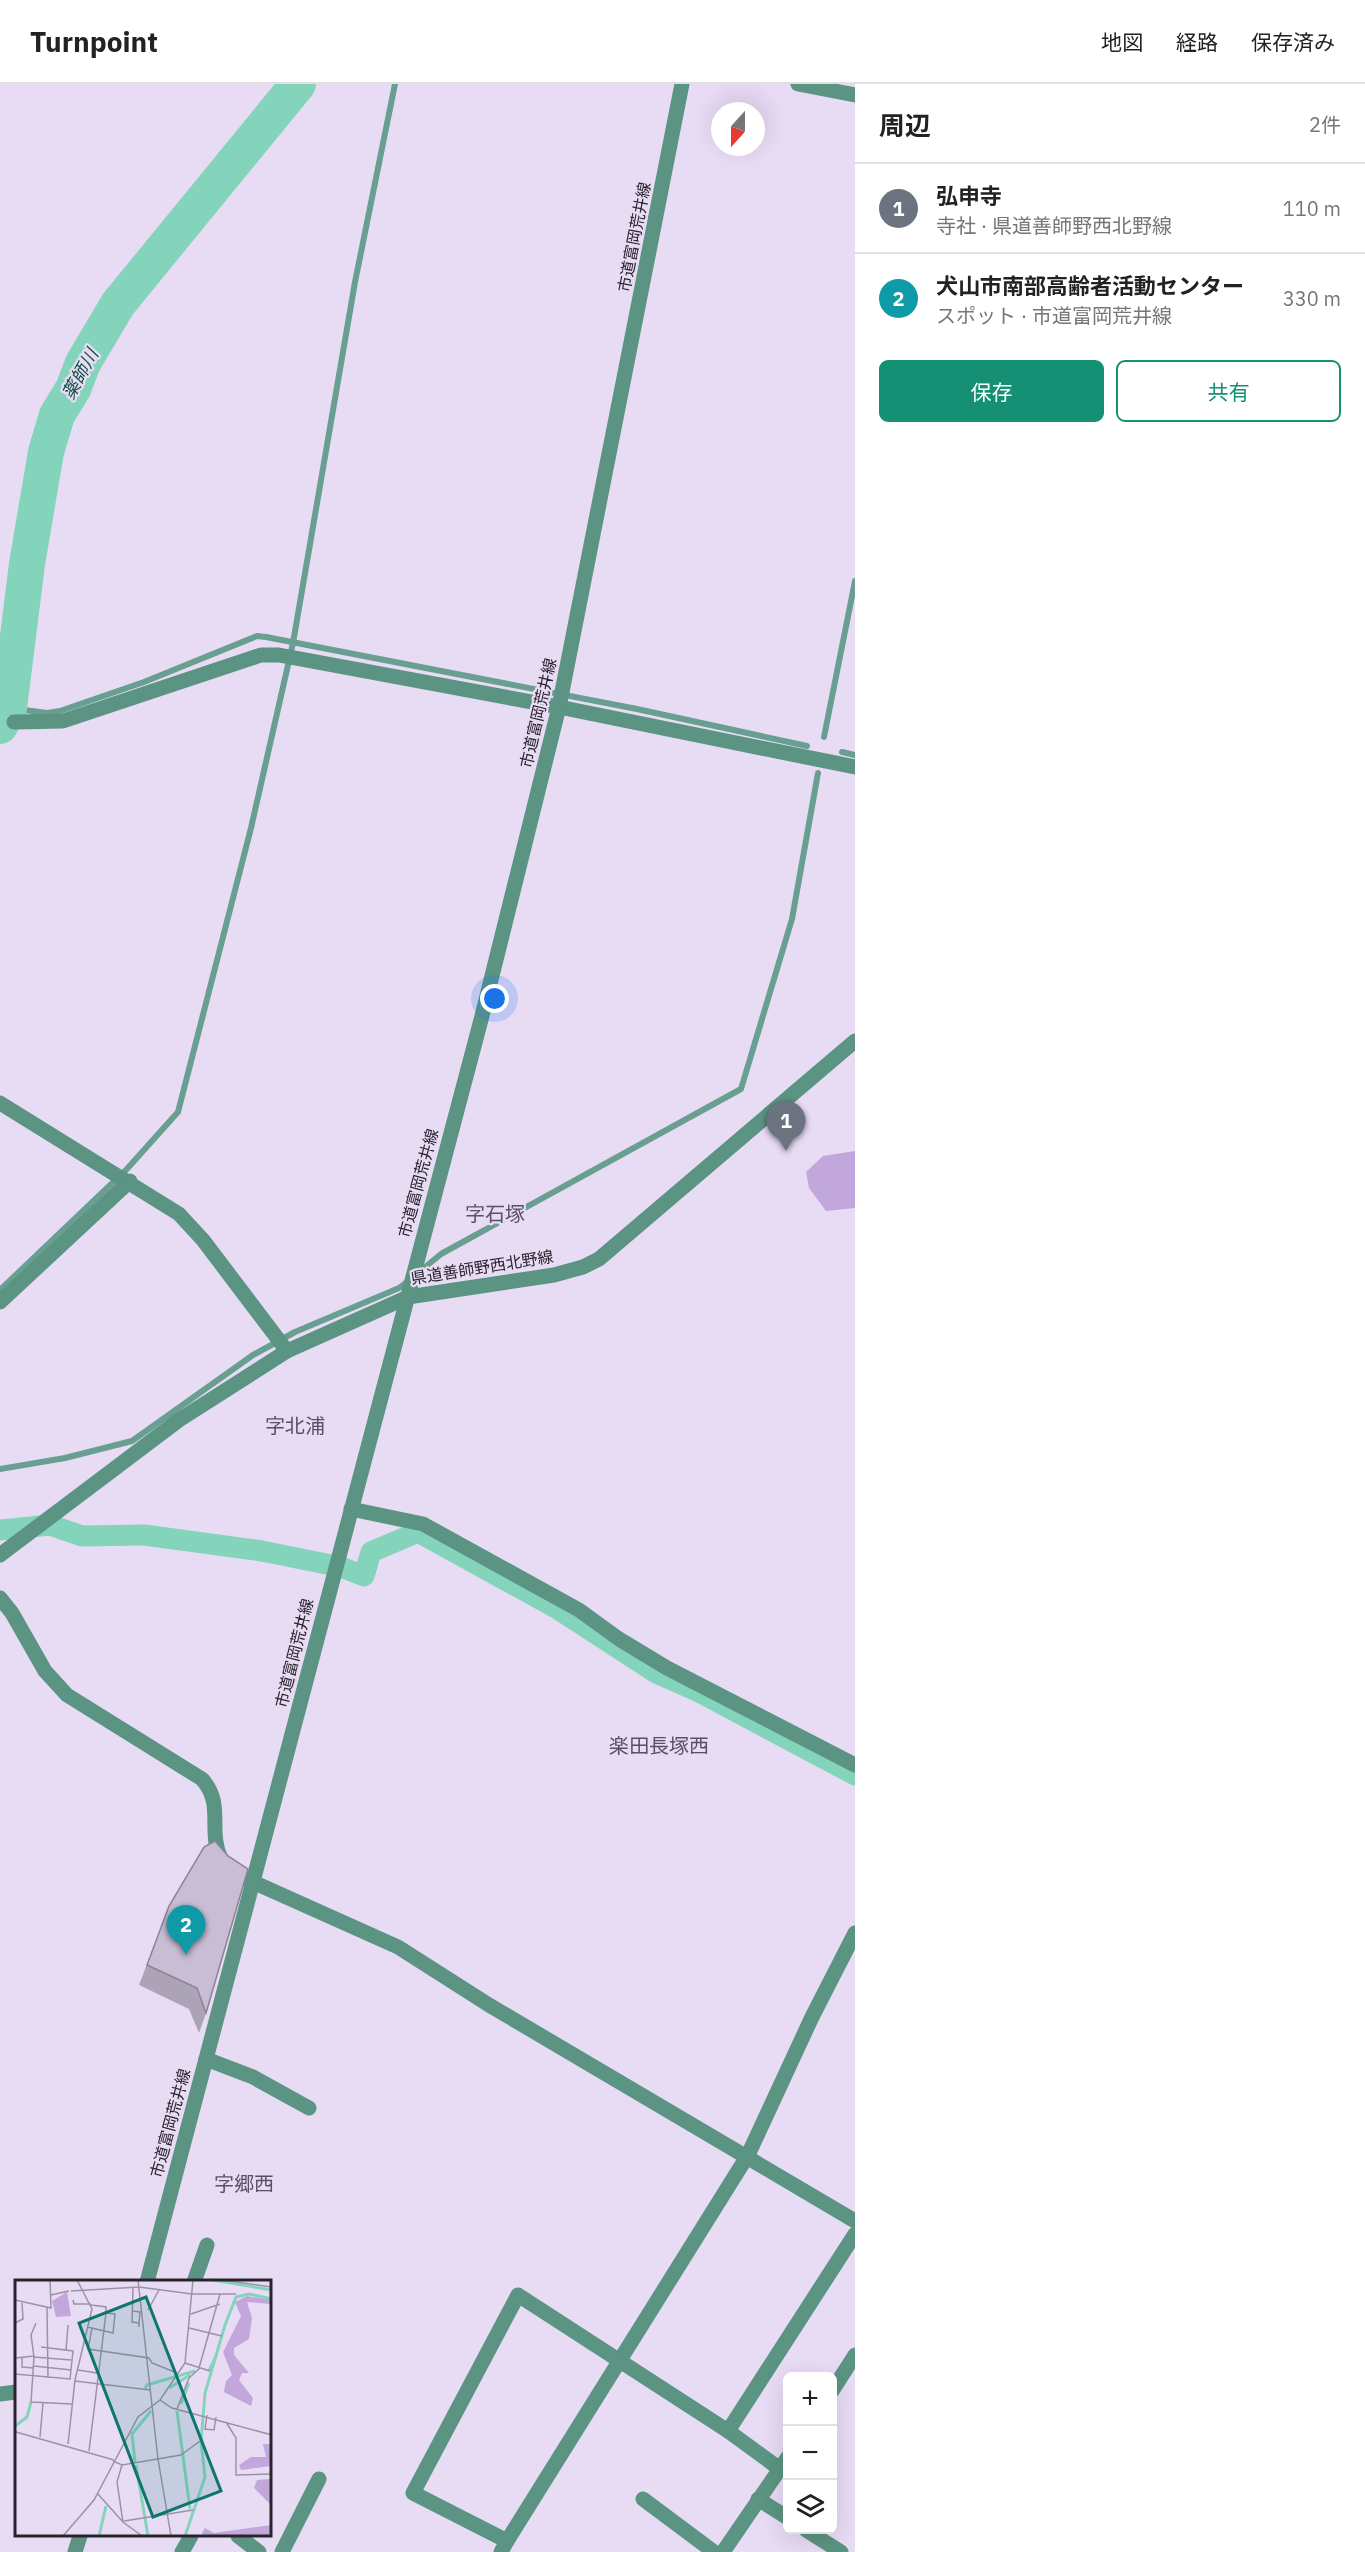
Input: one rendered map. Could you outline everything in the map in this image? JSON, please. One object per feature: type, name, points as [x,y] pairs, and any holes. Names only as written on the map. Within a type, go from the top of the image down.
[{"type":"street","name":"市道富岡荒井線","points":[[148,2280],[482,1016],[559,707],[682,84]]},
{"type":"street","points":[[798,84],[855,95]]},
{"type":"street","points":[[14,722],[63,721],[261,655],[279,655],[559,707],[855,767]]},
{"type":"street","name":"県道善師野西北野線","points":[[0,1555],[179,1420],[287,1351],[408,1297],[554,1275],[583,1267],[599,1259],[855,1041]]},
{"type":"street","points":[[0,1103],[130,1181],[179,1214],[287,1351]]},
{"type":"street","points":[[0,1302],[130,1181]]},
{"type":"street","points":[[351,1509],[423,1524],[579,1610],[619,1639],[667,1668],[855,1765]]},
{"type":"street","points":[[0,1598],[12,1613],[45,1671],[67,1695],[201,1779],[212,1791],[215,1803],[214,1837],[221,1858],[240,1876],[398,1947],[540,2036],[748,2155],[855,2221]]},
{"type":"street","points":[[783,2462],[728,2432],[620,2361],[518,2295],[413,2493],[504,2547],[620,2361],[748,2155],[812,2017],[855,1933]]},
{"type":"street","points":[[206,2059],[253,2077],[309,2108]]},
{"type":"street","points":[[728,2432],[855,2234]]},
{"type":"street","points":[[195,2280],[207,2245]]},
{"type":"street","points":[[837,2383],[855,2355]]},
{"type":"street","points":[[0,2394],[15,2392]]},
{"type":"street","points":[[723,2552],[783,2464]]},
{"type":"street","points":[[282,2552],[319,2479]]},
{"type":"street","points":[[643,2499],[714,2552]]},
{"type":"street","points":[[758,2499],[783,2515]]},
{"type":"street","points":[[814,2534],[841,2552]]},
{"type":"street","points":[[75,2552],[79,2537]]},
{"type":"street","points":[[182,2552],[190,2537]]},
{"type":"street","points":[[240,2537],[259,2552]]},
{"type":"shaded area","points":[[855,1151],[855,1208],[826,1211],[809,1188],[806,1172],[823,1156]]},
{"type":"building","points":[[215,1841],[228,1856],[248,1869],[206,2013],[197,1988],[147,1965],[169,1906],[204,1847]]},
{"type":"waterway","name":"薬師川","points":[[0,726],[9,708],[27,564],[46,452],[57,415],[73,389],[83,363],[118,304],[298,84]]},
{"type":"waterway","points":[[0,1290],[126,1170],[178,1112],[251,828],[293,643],[355,282],[395,84]]},
{"type":"waterway","points":[[824,737],[855,581]]},
{"type":"waterway","points":[[9,708],[47,713],[60,711],[144,682],[257,636],[637,709],[807,746]]},
{"type":"waterway","points":[[842,752],[855,755]]},
{"type":"waterway","points":[[418,1273],[441,1254],[741,1089],[792,919],[818,773]]},
{"type":"waterway","points":[[0,1469],[65,1458],[132,1441],[253,1355],[295,1332],[399,1288],[408,1281]]},
{"type":"waterway","points":[[0,1530],[50,1525],[82,1536],[144,1535],[262,1551],[341,1567],[364,1576],[371,1552],[418,1532],[556,1608],[656,1673],[701,1693],[855,1775]]},
{"type":"place","name":"弘申寺","points":[[786,1151]]},
{"type":"place","name":"犬山市南部高齢者活動センター","points":[[186,1955]]},
{"type":"district","name":"字石塚","points":[[495,1213]]},
{"type":"district","name":"字北浦","points":[[295,1425]]},
{"type":"district","name":"楽田長塚西","points":[[659,1745]]},
{"type":"district","name":"字郷西","points":[[244,2183]]}]
